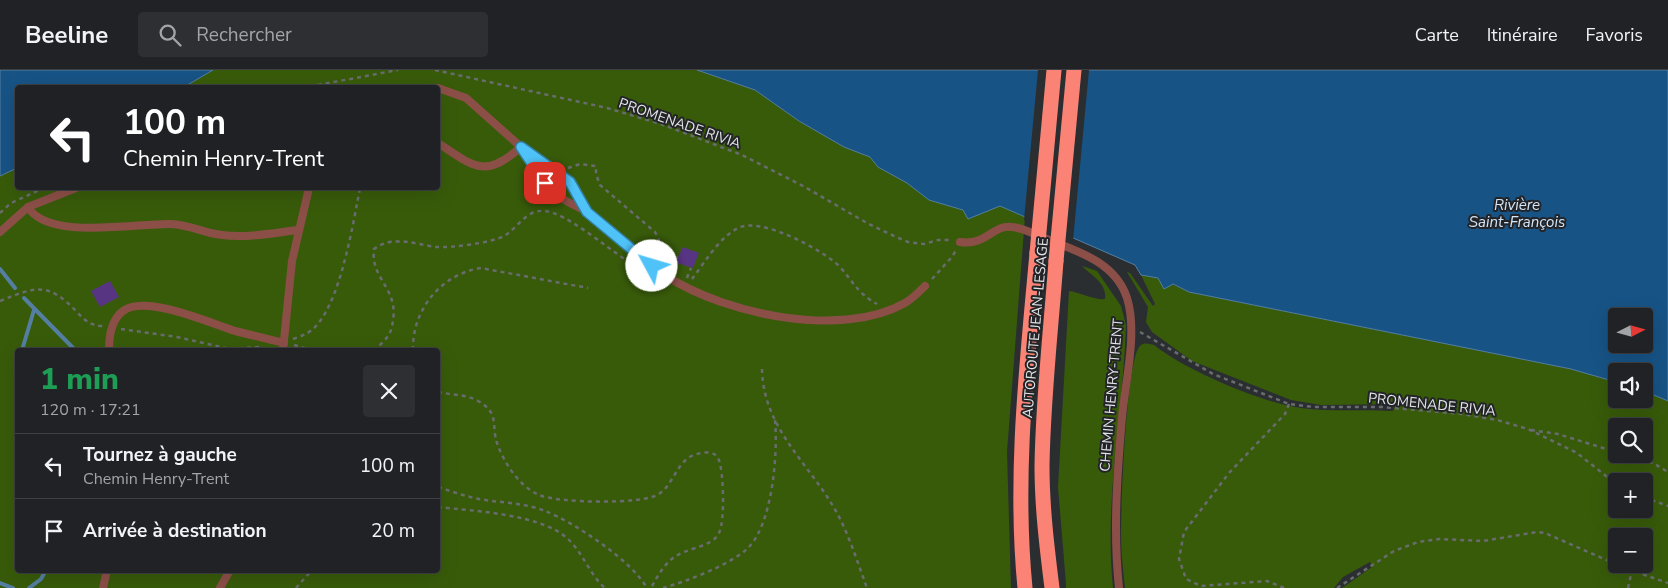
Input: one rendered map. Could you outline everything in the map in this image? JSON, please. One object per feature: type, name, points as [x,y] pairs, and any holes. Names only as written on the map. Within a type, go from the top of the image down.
[{"type":"highway","name":"AUTOROUTE JEAN-LESAGE","points":[[1025,588],[1022,537],[1022,455],[1037,253],[1054,70]]},
{"type":"highway","name":"AUTOROUTE JEAN-LESAGE","points":[[1052,588],[1044,510],[1042,466],[1044,411],[1074,70]]},
{"type":"lane","points":[[440,89],[466,98],[521,147],[570,182],[587,212]]},
{"type":"lane","points":[[440,144],[474,164],[488,167],[506,160],[521,147]]},
{"type":"lane","points":[[521,147],[553,192],[587,212],[649,264],[686,287],[744,308],[800,318],[849,318],[889,310],[907,302],[925,286]]},
{"type":"lane","points":[[0,232],[28,208],[71,190]]},
{"type":"lane","points":[[109,348],[112,327],[118,316],[128,308],[152,307],[176,312],[284,346],[292,261],[308,190]]},
{"type":"lane","points":[[28,208],[36,217],[51,223],[77,228],[153,223],[189,225],[209,233],[235,236],[298,230]]},
{"type":"lane","name":"CHEMIN HENRY-TRENT","points":[[960,242],[978,242],[1001,228],[1012,227],[1086,255],[1111,272],[1120,282],[1127,297],[1131,331],[1115,511],[1119,588]]},
{"type":"lane","points":[[103,588],[106,573]]},
{"type":"lane","points":[[220,588],[228,573]]},
{"type":"path","points":[[318,85],[398,70]]},
{"type":"path","name":"PROMENADE RIVIA","points":[[435,70],[607,108],[661,124],[742,155],[803,186],[867,223],[908,242],[924,244],[947,240],[960,242]]},
{"type":"path","points":[[558,172],[580,164],[596,166],[596,174],[600,185],[655,232],[660,241],[660,250],[649,264]]},
{"type":"path","points":[[284,346],[316,326],[326,311],[349,247],[360,190]]},
{"type":"path","points":[[375,348],[390,334],[394,317],[394,301],[372,262],[374,249],[384,242],[398,240],[438,247],[459,247],[504,236],[530,213],[544,211],[565,217],[626,260],[649,264],[678,257]]},
{"type":"path","points":[[686,287],[723,240],[738,227],[749,225],[796,239],[822,253],[839,266],[862,296],[889,310]]},
{"type":"path","points":[[932,278],[952,257],[960,242]]},
{"type":"path","points":[[413,348],[413,335],[421,310],[445,282],[467,270],[481,268],[588,288]]},
{"type":"path","points":[[0,301],[21,293],[47,290],[61,296],[83,319],[94,326],[177,337],[226,348]]},
{"type":"path","name":"PROMENADE RIVIA","points":[[1131,331],[1142,333],[1184,360],[1213,374],[1289,404],[1314,407],[1382,408],[1462,414],[1497,420],[1528,429],[1577,453],[1608,478]]},
{"type":"path","points":[[248,348],[284,346],[298,348]]},
{"type":"path","points":[[762,369],[764,393],[774,418],[786,441],[834,507],[867,588]]},
{"type":"path","points":[[440,392],[472,398],[479,401],[492,412],[496,424],[497,442],[512,473],[539,494],[548,497],[593,502],[649,498],[658,495],[679,466],[688,459],[704,452],[713,453],[718,457],[721,468],[722,516],[719,535],[712,541],[674,557],[649,588],[635,570],[613,552],[567,521],[545,511],[474,498],[440,488]]},
{"type":"path","points":[[1284,588],[1266,581],[1201,586],[1186,579],[1179,559],[1184,532],[1229,474],[1285,414],[1289,404]]},
{"type":"path","points":[[663,588],[700,574],[741,554],[750,546],[763,518],[772,486],[777,444],[774,418]]},
{"type":"path","points":[[1528,429],[1558,434],[1608,450]]},
{"type":"path","points":[[1652,463],[1668,472]]},
{"type":"path","points":[[1653,500],[1668,506]]},
{"type":"path","points":[[440,507],[509,515],[548,527],[566,537],[606,588]]},
{"type":"path","points":[[1337,588],[1394,551],[1418,542],[1438,539],[1484,541],[1537,532],[1545,533],[1608,560]]},
{"type":"path","points":[[296,588],[309,573]]},
{"type":"path","points":[[1628,588],[1631,573]]},
{"type":"path","points":[[1640,573],[1668,583]]},
{"type":"green space","points":[[213,70],[697,70],[755,90],[799,121],[844,147],[870,157],[878,167],[907,183],[929,200],[963,210],[1000,206],[1025,217],[1007,452],[1011,588],[0,588],[0,176],[15,169],[15,190],[440,190],[440,85],[187,85]]},
{"type":"green space","points":[[1082,266],[1097,271],[1121,306],[1126,325],[1112,489],[1111,555],[1113,588],[1066,588],[1058,487],[1069,291],[1098,299],[1105,299],[1104,288]]},
{"type":"green space","points":[[1127,272],[1130,273],[1153,306],[1155,304],[1141,275],[1158,278],[1189,292],[1571,369],[1608,380],[1608,408],[1653,408],[1653,395],[1668,401],[1668,588],[1342,588],[1372,567],[1370,562],[1343,577],[1334,588],[1125,588],[1121,535],[1125,436],[1131,377],[1135,357],[1140,346],[1143,344],[1154,345],[1204,375],[1266,400],[1285,405],[1324,410],[1393,411],[1396,404],[1321,405],[1291,400],[1192,361],[1152,332],[1146,322],[1148,307]]},
{"type":"water","points":[[0,70],[213,70],[187,85],[15,85],[15,169],[0,176]]},
{"type":"water","name":"Rivière Saint-François","points":[[697,70],[1668,70],[1668,401],[1653,395],[1653,363],[1608,363],[1608,380],[1571,369],[1189,292],[1173,284],[1164,289],[1158,278],[1141,275],[1135,265],[1000,206],[968,219],[963,210],[929,200],[907,183],[878,167],[870,157],[844,147],[799,121],[755,90]]},
{"type":"pier","points":[[1038,70],[1089,70],[1073,241],[1024,220]]},
{"type":"building","points":[[683,247],[699,253],[693,268],[677,263],[676,260]]},
{"type":"building","points":[[110,281],[119,297],[100,307],[91,291]]},
{"type":"waterway","points":[[0,269],[15,288]]},
{"type":"waterway","points":[[24,298],[73,348]]},
{"type":"waterway","points":[[23,348],[34,310]]},
{"type":"waterway","points":[[29,588],[41,579],[44,573]]},
{"type":"waterway","points":[[0,583],[13,588]]},
{"type":"route","points":[[545,183],[521,147],[570,182],[587,212],[652,266]]}]
